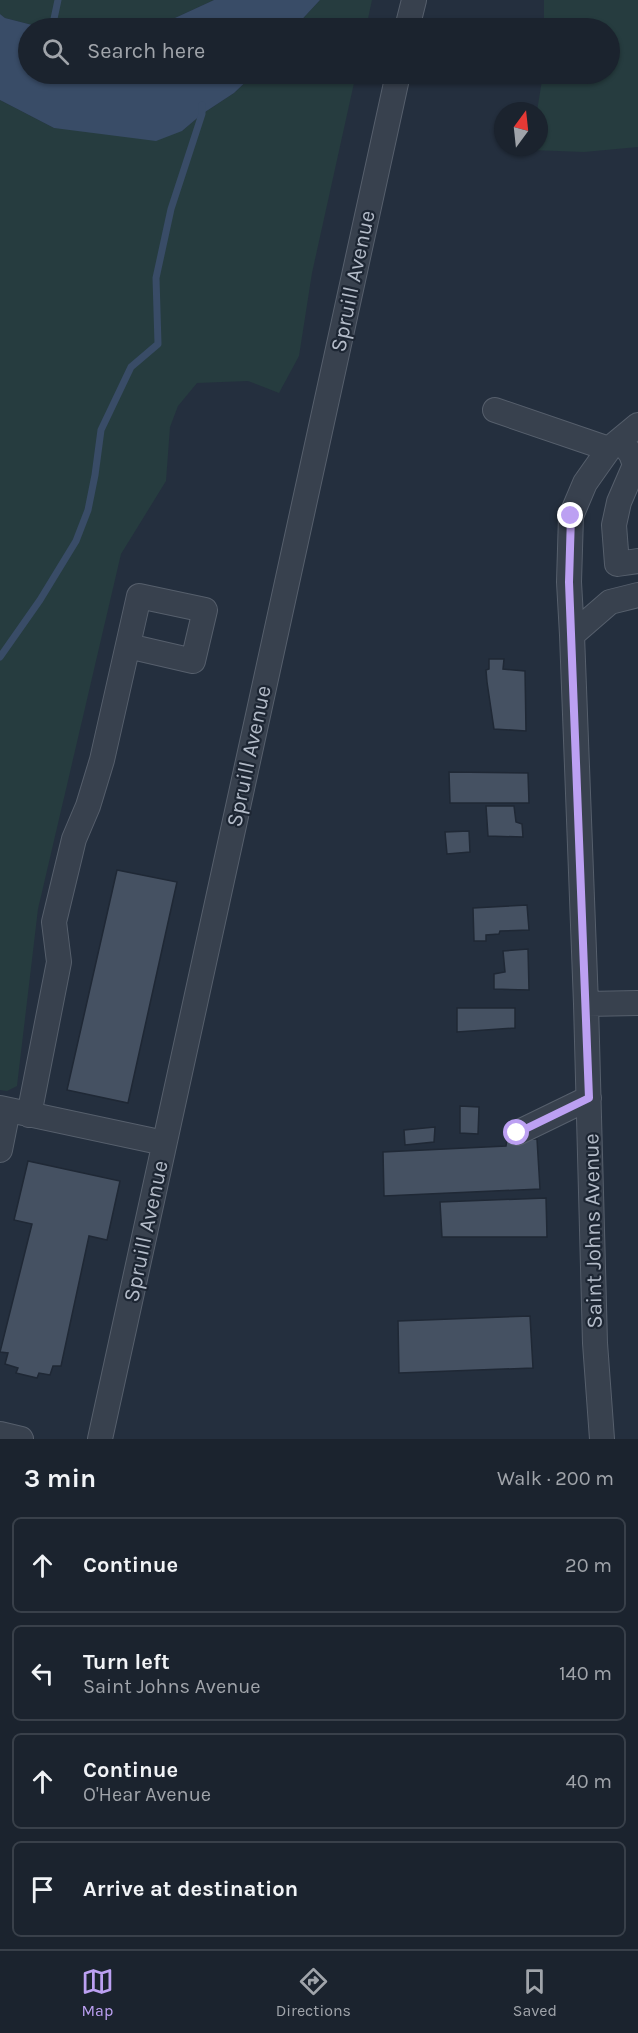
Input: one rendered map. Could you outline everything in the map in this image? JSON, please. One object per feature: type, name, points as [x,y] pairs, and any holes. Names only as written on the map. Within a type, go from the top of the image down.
[{"type":"street","points":[[410,18],[414,0]]},
{"type":"street","name":"Spruill Avenue","points":[[100,1439],[396,84]]},
{"type":"street","points":[[495,410],[622,438],[632,454],[635,465],[619,502],[614,525],[617,564],[638,561]]},
{"type":"street","name":"Saint Johns Avenue","points":[[602,1439],[595,1343],[586,1004],[569,582],[571,516],[585,483],[622,438]]},
{"type":"street","points":[[572,634],[610,602],[638,595]]},
{"type":"street","points":[[0,1150],[59,962],[54,922],[74,839],[88,806],[102,760],[128,646]]},
{"type":"street","points":[[586,1004],[638,1003]]},
{"type":"street","points":[[517,1133],[589,1098]]},
{"type":"street","points":[[12,1111],[164,1143]]},
{"type":"street","points":[[0,1434],[21,1439]]},
{"type":"green space","points":[[0,0],[214,0],[175,18],[18,18],[18,21],[5,18],[0,14]]},
{"type":"green space","points":[[320,0],[372,0],[368,18],[303,18]]},
{"type":"green space","points":[[544,0],[638,0],[638,147],[584,152],[548,151],[548,102],[538,102],[541,84],[620,84],[620,18],[544,18]]},
{"type":"green space","points":[[243,84],[354,84],[312,273],[299,356],[279,393],[248,381],[197,383],[178,406],[170,427],[166,481],[121,554],[38,909],[17,1086],[7,1091],[0,1090],[0,100],[54,128],[182,131],[202,114]]},
{"type":"water","points":[[214,0],[320,0],[303,18],[175,18]]},
{"type":"water","points":[[0,14],[5,18],[18,21],[18,84],[243,84],[182,131],[156,141],[54,128],[0,100]]},
{"type":"building","points":[[489,659],[504,659],[503,669],[525,671],[526,731],[494,729],[486,670],[489,669]]},
{"type":"building","points":[[449,772],[528,773],[529,803],[450,803]]},
{"type":"building","points":[[486,806],[514,806],[516,822],[522,824],[523,837],[488,836]]},
{"type":"building","points":[[469,831],[470,852],[447,854],[445,832]]},
{"type":"building","points":[[117,870],[177,882],[128,1103],[67,1090]]},
{"type":"building","points":[[527,905],[529,930],[500,931],[499,934],[486,935],[486,941],[474,941],[473,908]]},
{"type":"building","points":[[528,949],[529,990],[494,989],[494,974],[505,972],[503,951]]},
{"type":"building","points":[[457,1008],[515,1008],[515,1028],[457,1032]]},
{"type":"building","points":[[460,1106],[479,1107],[478,1134],[460,1133]]},
{"type":"building","points":[[435,1127],[434,1142],[405,1145],[404,1130]]},
{"type":"building","points":[[507,1139],[537,1139],[540,1189],[384,1196],[383,1152],[506,1146]]},
{"type":"building","points":[[28,1161],[120,1181],[107,1240],[89,1236],[61,1366],[53,1366],[50,1375],[39,1373],[37,1378],[16,1373],[18,1368],[5,1364],[8,1353],[0,1352],[32,1224],[14,1220]]},
{"type":"building","points":[[546,1198],[547,1237],[442,1237],[440,1202]]},
{"type":"building","points":[[530,1316],[533,1368],[399,1373],[398,1321]]},
{"type":"waterway","points":[[54,18],[58,0]]},
{"type":"waterway","points":[[0,657],[40,600],[76,541],[88,510],[101,430],[131,367],[158,344],[156,278],[171,209],[202,114],[202,105]]},
{"type":"route","points":[[517,1133],[589,1098],[569,582],[571,516]]}]
